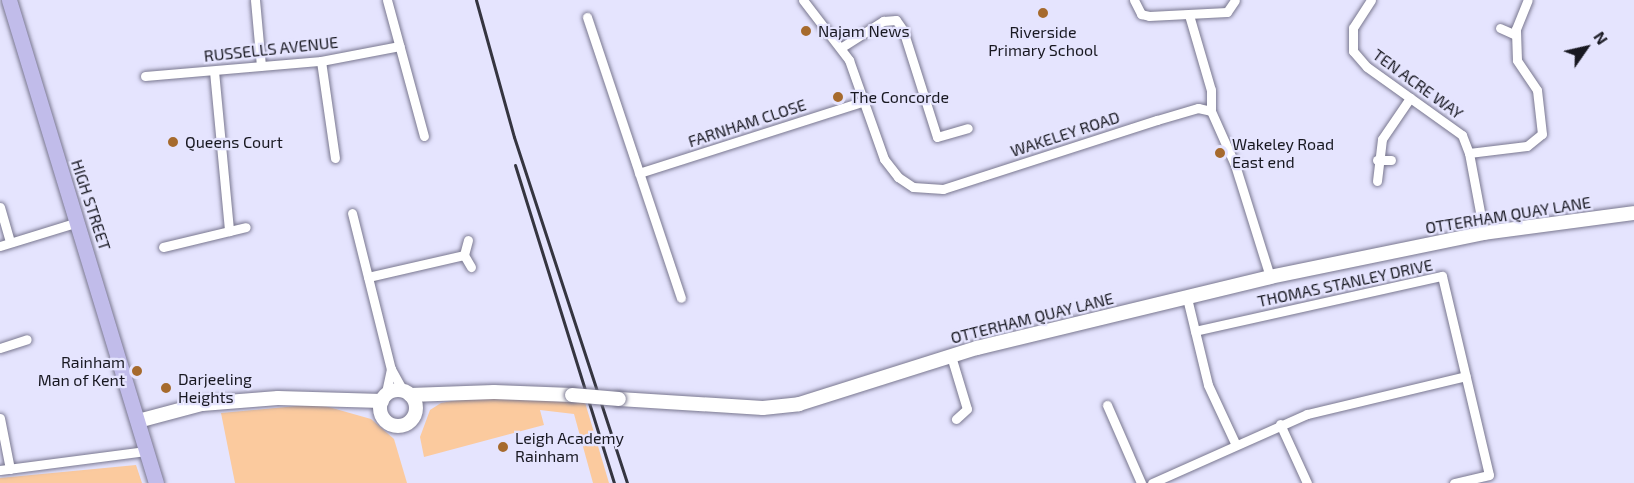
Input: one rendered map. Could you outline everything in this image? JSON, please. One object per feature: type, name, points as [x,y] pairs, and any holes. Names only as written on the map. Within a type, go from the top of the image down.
[{"type":"main road","name":"HIGH STREET","points":[[9,0],[156,483]]},
{"type":"street","points":[[255,0],[261,66]]},
{"type":"street","points":[[387,0],[424,136]]},
{"type":"street","name":"WAKELEY ROAD","points":[[803,0],[842,47],[884,159],[905,182],[926,190],[968,183],[1198,108],[1211,111]]},
{"type":"street","points":[[1134,0],[1141,14],[1189,15],[1227,12],[1235,0]]},
{"type":"street","name":"TEN ACRE WAY","points":[[1371,0],[1353,28],[1350,45],[1361,63],[1456,129],[1470,153],[1484,233]]},
{"type":"street","points":[[1470,153],[1527,146],[1542,134],[1537,90],[1518,65],[1515,35],[1528,0]]},
{"type":"street","points":[[1189,15],[1211,90],[1211,111],[1235,165],[1270,277]]},
{"type":"street","points":[[587,17],[681,298]]},
{"type":"street","points":[[842,47],[883,21],[896,20],[903,30],[937,137],[968,128]]},
{"type":"street","points":[[1500,28],[1515,35]]},
{"type":"street","name":"RUSSELLS AVENUE","points":[[146,76],[321,61],[400,46]]},
{"type":"street","points":[[321,61],[335,158]]},
{"type":"street","points":[[214,71],[229,231]]},
{"type":"street","points":[[1377,181],[1377,160],[1382,139],[1410,98]]},
{"type":"street","name":"FARNHAM CLOSE","points":[[639,173],[864,101]]},
{"type":"street","points":[[1377,160],[1391,160]]},
{"type":"street","points":[[0,207],[5,244],[78,222]]},
{"type":"street","points":[[352,213],[391,369],[416,410]]},
{"type":"street","name":"OTTERHAM QUAY LANE","points":[[138,421],[202,404],[278,398],[351,402],[384,399],[406,393],[437,397],[469,392],[572,395],[762,408],[799,404],[951,356],[1270,277],[1484,233],[1634,213]]},
{"type":"street","points":[[163,247],[246,227]]},
{"type":"street","points":[[468,240],[464,255],[471,267]]},
{"type":"street","points":[[368,278],[464,255]]},
{"type":"street","name":"THOMAS STANLEY DRIVE","points":[[1195,331],[1442,276],[1490,479],[1454,483]]},
{"type":"street","points":[[1187,298],[1208,385],[1236,445]]},
{"type":"street","points":[[0,348],[27,339]]},
{"type":"street","points":[[951,356],[967,409]]},
{"type":"street","points":[[386,420],[380,411],[391,369]]},
{"type":"street","points":[[1152,483],[1280,424],[1466,376]]},
{"type":"street","name":"OTTERHAM QUAY LANE","points":[[351,402],[403,426],[416,410],[437,397]]},
{"type":"street","points":[[1107,405],[1141,483]]},
{"type":"street","points":[[956,419],[967,409],[978,410]]},
{"type":"street","points":[[0,418],[5,470],[146,451]]},
{"type":"street","points":[[1280,424],[1307,483]]},
{"type":"shaded area","points":[[479,396],[584,399],[609,483],[593,483],[574,414],[540,410],[544,425],[424,457],[420,437],[430,410],[441,403]]},
{"type":"shaded area","points":[[318,404],[371,419],[394,439],[407,483],[235,483],[221,413]]},
{"type":"shaded area","points":[[136,465],[142,483],[0,483],[0,478]]},
{"type":"railway","points":[[476,0],[514,137],[627,483]]},
{"type":"railway","points":[[515,165],[614,483]]},
{"type":"place","name":"Riverside Primary School","points":[[1043,13]]},
{"type":"place","name":"Najam News","points":[[806,31]]},
{"type":"place","name":"The Concorde","points":[[838,97]]},
{"type":"place","name":"Queens Court","points":[[173,142]]},
{"type":"place","name":"Wakeley Road East end","points":[[1220,153]]},
{"type":"place","name":"Rainham Man of Kent","points":[[137,371]]},
{"type":"place","name":"Darjeeling Heights","points":[[166,388]]},
{"type":"place","name":"Leigh Academy Rainham","points":[[503,447]]}]
